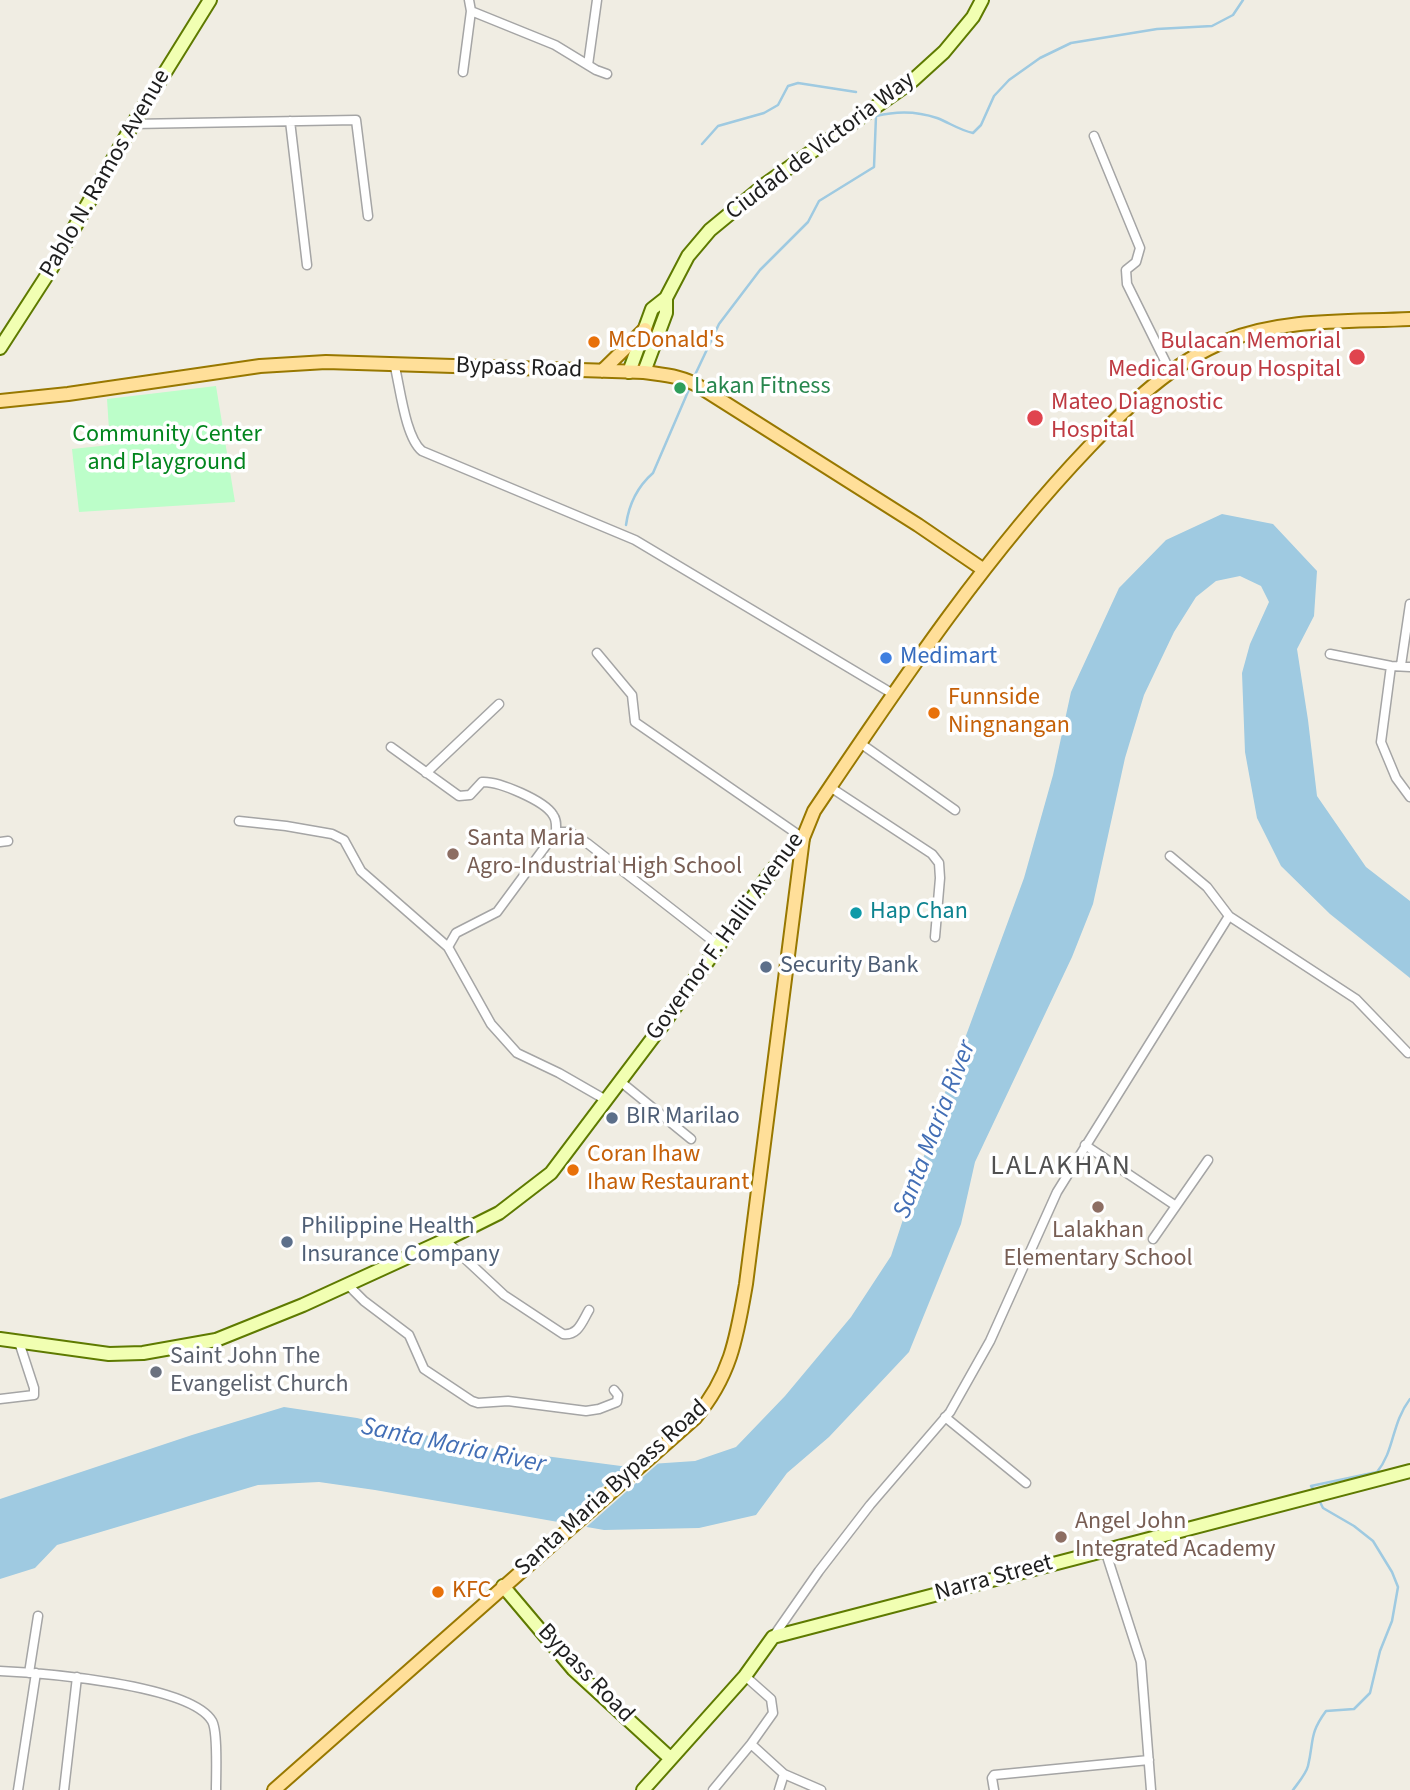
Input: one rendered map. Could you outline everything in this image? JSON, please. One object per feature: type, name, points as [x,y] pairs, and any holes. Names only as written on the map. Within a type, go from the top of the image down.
[{"type":"main road","name":"Pablo N. Ramos Avenue","points":[[0,348],[51,269],[133,124],[210,0]]},
{"type":"main road","name":"Ciudad de Victoria Way","points":[[629,372],[652,309],[666,298],[688,256],[710,230],[767,183],[911,82],[944,52],[973,17],[982,0]]},
{"type":"main road","name":"Ciudad de Victoria Way","points":[[644,372],[666,313],[666,298]]},
{"type":"main road","name":"Governor F. Halili Avenue","points":[[0,1339],[109,1354],[174,1349],[216,1340],[347,1284],[499,1213],[544,1179],[621,1082],[786,853],[803,838],[814,811],[830,787],[893,694],[984,570],[1055,482],[1133,403],[1171,373],[1226,341],[1269,328],[1410,319]]},
{"type":"main road","points":[[601,371],[645,329]]},
{"type":"main road","name":"Bypass Road","points":[[0,401],[261,366],[326,362],[644,372],[695,384],[984,570]]},
{"type":"main road","name":"Santa Maria Bypass Road","points":[[274,1790],[695,1418],[713,1397],[729,1364],[738,1330],[752,1244],[803,838]]},
{"type":"main road","name":"Narra Street","points":[[773,1637],[1410,1471]]},
{"type":"main road","name":"Bypass Road","points":[[503,1586],[573,1669],[670,1758]]},
{"type":"main road","points":[[643,1790],[745,1676],[773,1637]]},
{"type":"street","points":[[463,72],[471,12],[469,0]]},
{"type":"street","points":[[588,65],[597,0]]},
{"type":"street","points":[[471,12],[555,45],[607,74]]},
{"type":"street","points":[[133,124],[356,120],[368,216]]},
{"type":"street","points":[[290,121],[307,265]]},
{"type":"street","points":[[1094,136],[1140,248],[1136,262],[1126,270],[1127,284],[1171,373]]},
{"type":"street","points":[[394,363],[415,445],[422,451],[635,540],[893,694]]},
{"type":"street","points":[[1330,654],[1391,666],[1405,666],[1410,604]]},
{"type":"street","points":[[597,653],[632,695],[635,722],[803,838]]},
{"type":"street","points":[[1391,666],[1381,742],[1396,778],[1410,797]]},
{"type":"street","points":[[426,773],[499,704]]},
{"type":"street","points":[[860,743],[955,810]]},
{"type":"street","points":[[391,747],[464,797],[470,795],[482,782],[491,782],[512,789],[552,812],[556,820],[556,832],[497,912],[456,933],[448,947]]},
{"type":"street","points":[[830,787],[932,854],[939,863],[935,937]]},
{"type":"street","points":[[239,821],[332,834],[344,840],[361,870],[448,947],[491,1024],[517,1053],[606,1100]]},
{"type":"street","points":[[556,832],[570,832],[587,843],[718,945]]},
{"type":"street","points":[[1170,856],[1207,887],[1229,916],[1356,999],[1408,1053]]},
{"type":"street","points":[[773,1637],[870,1505],[945,1417],[990,1341],[1056,1192],[1229,916]]},
{"type":"street","points":[[621,1082],[691,1139]]},
{"type":"street","points":[[1085,1145],[1176,1206]]},
{"type":"street","points":[[1153,1238],[1208,1160]]},
{"type":"street","points":[[445,1240],[504,1295],[563,1334],[576,1332],[589,1310]]},
{"type":"street","points":[[347,1284],[364,1301],[409,1335],[424,1369],[472,1401],[508,1401],[586,1411],[617,1402],[618,1395],[614,1390]]},
{"type":"street","points":[[0,1399],[34,1395],[19,1342]]},
{"type":"street","points":[[945,1417],[1026,1483]]},
{"type":"street","points":[[1105,1550],[1141,1662],[1151,1790]]},
{"type":"street","points":[[18,1790],[38,1616]]},
{"type":"street","points":[[0,1671],[77,1677],[132,1685],[185,1703],[205,1713],[213,1721],[215,1734],[216,1790]]},
{"type":"street","points":[[713,1790],[773,1713],[771,1699],[745,1676]]},
{"type":"street","points":[[64,1790],[77,1677]]},
{"type":"street","points":[[751,1744],[784,1774],[821,1790]]},
{"type":"street","points":[[994,1790],[994,1774],[1149,1760]]},
{"type":"street","points":[[779,1790],[784,1774]]},
{"type":"green space","name":"Community Center and Playground","points":[[216,386],[235,502],[79,512],[72,449],[110,445],[107,399]]},
{"type":"water","name":"Santa Maria River","points":[[1222,514],[1273,524],[1317,571],[1314,616],[1297,649],[1317,796],[1366,867],[1410,901],[1410,978],[1330,914],[1281,866],[1257,818],[1245,752],[1242,673],[1250,644],[1269,602],[1261,586],[1240,576],[1216,581],[1196,597],[1174,632],[1144,695],[1125,758],[1093,904],[1072,957],[975,1162],[961,1224],[909,1352],[829,1437],[787,1473],[756,1515],[699,1528],[604,1530],[319,1482],[258,1485],[57,1545],[35,1568],[0,1579],[0,1499],[284,1407],[357,1418],[441,1439],[507,1451],[621,1466],[695,1461],[736,1447],[785,1396],[851,1317],[891,1256],[943,1098],[1024,878],[1053,775],[1071,692],[1119,588],[1166,540]]},
{"type":"pier","points":[[662,1460],[583,1530],[559,1525],[630,1462]]},
{"type":"waterway","points":[[694,377],[719,324],[760,270],[808,222],[819,201],[874,167],[876,116],[922,114],[973,133],[981,125],[994,96],[1009,80],[1040,58],[1071,43],[1157,29],[1212,26],[1233,15],[1243,0]]},
{"type":"waterway","points":[[702,144],[718,126],[764,113],[778,105],[788,86],[798,83],[856,92]]},
{"type":"waterway","points":[[626,525],[635,496],[653,473],[690,387]]},
{"type":"waterway","points":[[1314,1490],[1311,1486],[1377,1472],[1387,1455],[1399,1418],[1410,1399]]},
{"type":"waterway","points":[[1293,1790],[1307,1769],[1314,1732],[1326,1711],[1354,1709],[1370,1693],[1380,1651],[1392,1621],[1398,1587],[1373,1541],[1323,1508],[1319,1500]]},
{"type":"place","name":"McDonald's","points":[[594,342]]},
{"type":"place","name":"Bulacan Memorial Medical Group Hospital","points":[[1357,357]]},
{"type":"place","name":"Lakan Fitness","points":[[680,388]]},
{"type":"place","name":"Mateo Diagnostic Hospital","points":[[1035,418]]},
{"type":"place","name":"Medimart","points":[[886,658]]},
{"type":"place","name":"Funnside Ningnangan","points":[[934,713]]},
{"type":"place","name":"Santa Maria Agro-Industrial High School","points":[[453,854]]},
{"type":"place","name":"Hap Chan","points":[[856,913]]},
{"type":"place","name":"Security Bank","points":[[766,967]]},
{"type":"place","name":"BIR Marilao","points":[[612,1118]]},
{"type":"place","name":"Coran Ihaw Ihaw Restaurant","points":[[573,1170]]},
{"type":"place","name":"Lalakhan Elementary School","points":[[1098,1207]]},
{"type":"place","name":"Philippine Health Insurance Company","points":[[287,1242]]},
{"type":"place","name":"Saint John The Evangelist Church","points":[[156,1372]]},
{"type":"place","name":"Angel John Integrated Academy","points":[[1061,1537]]},
{"type":"place","name":"KFC","points":[[438,1592]]},
{"type":"district","name":"LALAKHAN","points":[[1061,1168]]}]
